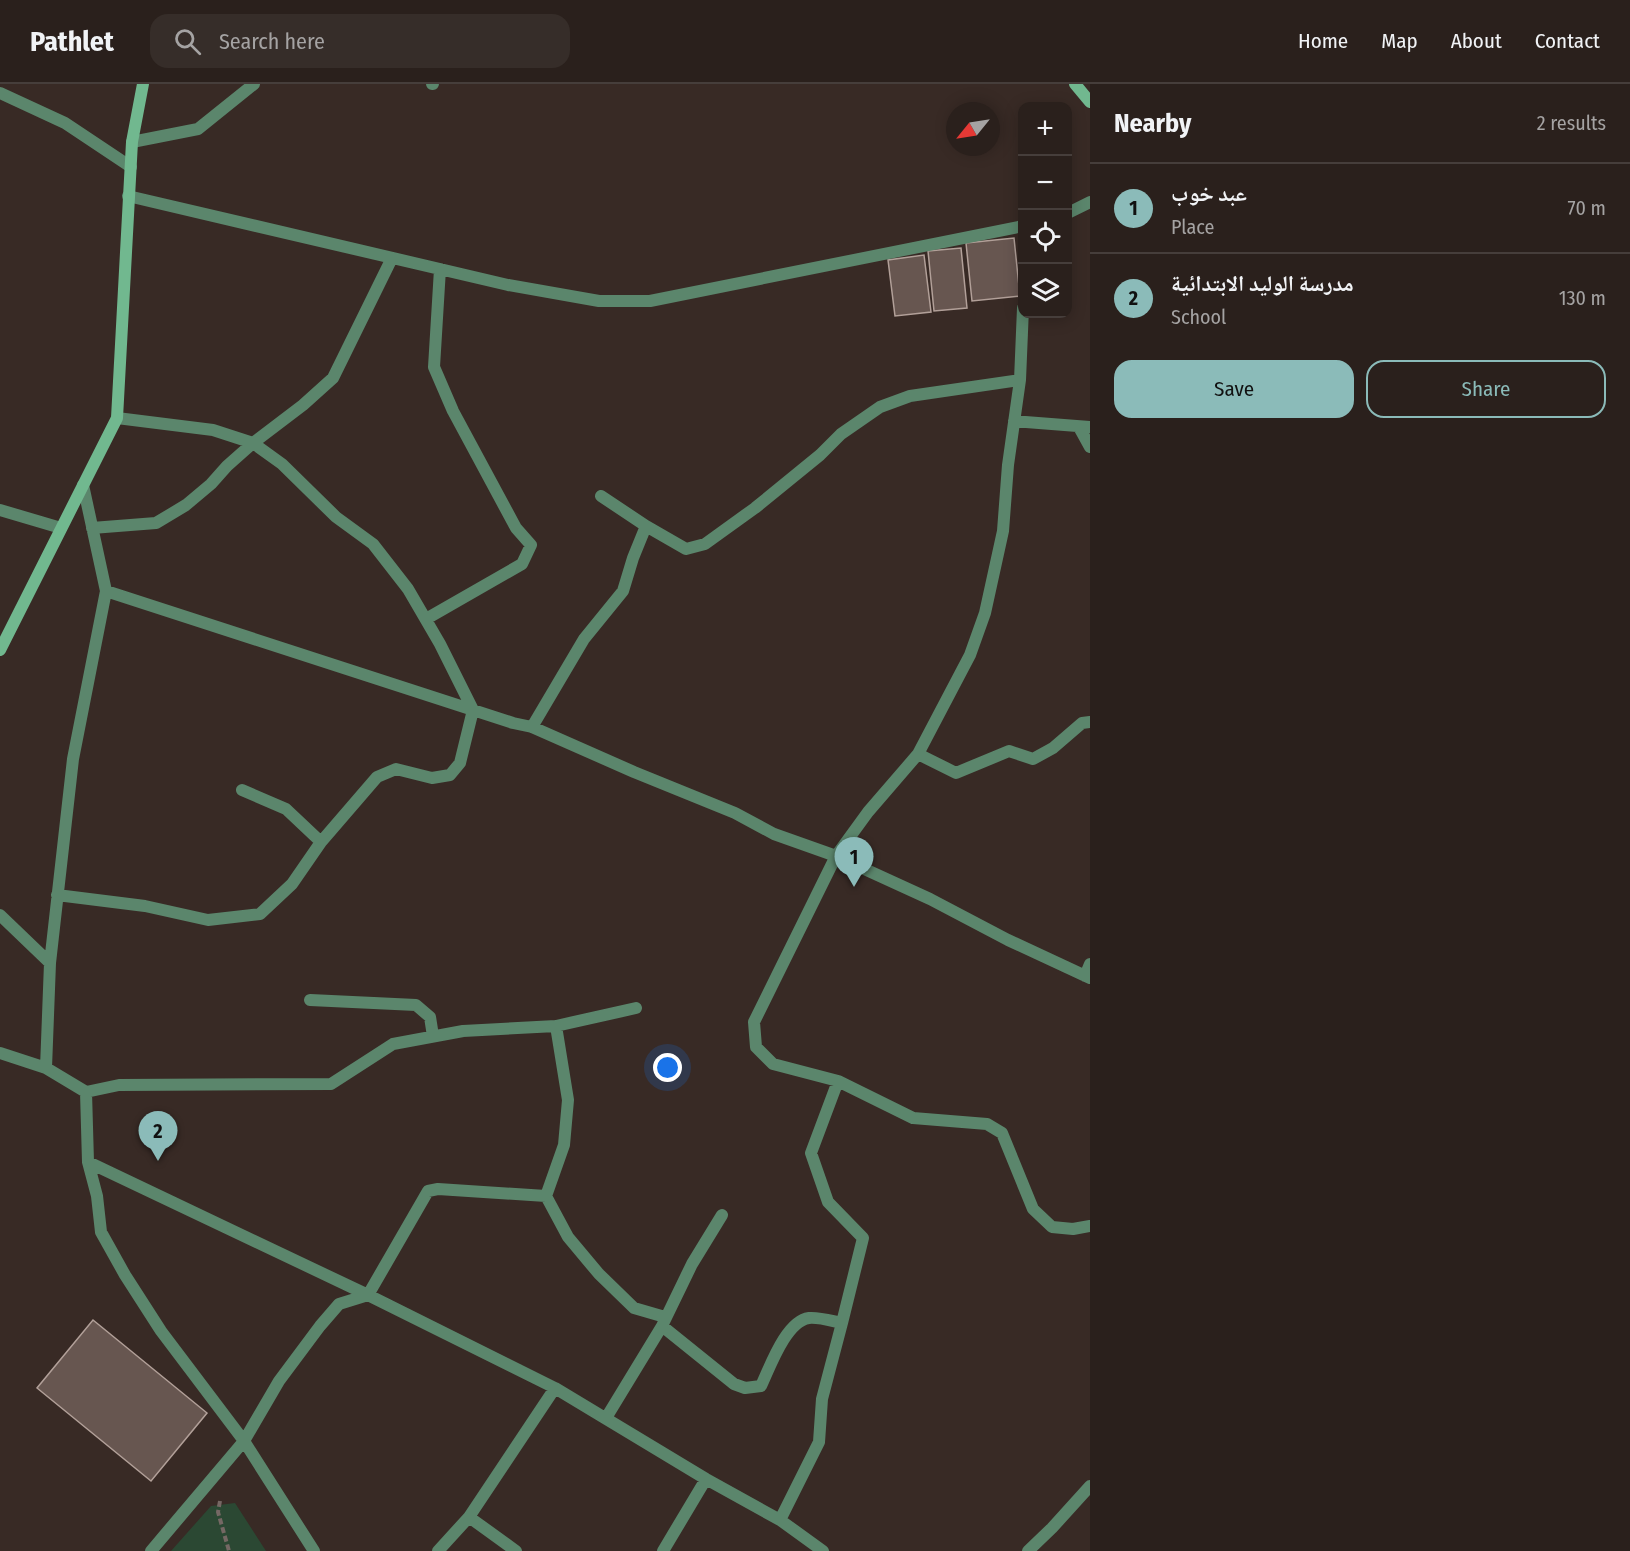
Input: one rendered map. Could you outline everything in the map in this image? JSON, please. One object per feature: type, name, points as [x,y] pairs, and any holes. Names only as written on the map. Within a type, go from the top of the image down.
[{"type":"street","points":[[0,650],[117,418],[132,142],[143,84]]},
{"type":"street","points":[[132,142],[198,129],[254,84]]},
{"type":"street","points":[[1075,84],[1090,102]]},
{"type":"street","points":[[0,93],[65,123],[131,167]]},
{"type":"street","points":[[128,196],[440,270],[599,301],[650,301],[1018,227]]},
{"type":"street","points":[[1072,211],[1090,202]]},
{"type":"street","points":[[92,528],[156,523],[186,505],[211,484],[226,466],[333,378],[392,258]]},
{"type":"street","points":[[426,619],[522,564],[531,545],[516,528],[453,411],[434,367],[440,270]]},
{"type":"street","points":[[1023,318],[1020,380],[1008,465],[1003,531],[985,613],[970,655],[918,754],[868,812],[836,856],[753,1022],[756,1047],[773,1064],[838,1081],[914,1118],[987,1124],[1002,1133],[1033,1209],[1052,1227],[1073,1229],[1090,1226]]},
{"type":"street","points":[[600,496],[686,549],[705,544],[784,486],[841,434],[880,407],[910,396],[1020,380]]},
{"type":"street","points":[[57,894],[145,906],[208,920],[260,914],[292,884],[321,842],[377,777],[396,769],[432,778],[450,775],[460,763],[473,710],[408,589],[373,544],[336,517],[282,464],[253,443],[213,430],[117,418]]},
{"type":"street","points":[[1014,421],[1084,427],[1090,447]]},
{"type":"street","points":[[46,1068],[50,963],[73,759],[106,591],[83,485]]},
{"type":"street","points":[[0,510],[62,528]]},
{"type":"street","points":[[532,727],[584,639],[623,591],[646,526]]},
{"type":"street","points":[[106,591],[513,723],[532,727],[735,813],[774,834],[836,856],[930,899],[1008,940],[1087,977],[1090,964]]},
{"type":"street","points":[[918,754],[956,773],[1010,752],[1033,759],[1053,748],[1083,723],[1090,722]]},
{"type":"street","points":[[242,790],[286,809],[321,842]]},
{"type":"street","points":[[0,915],[50,963]]},
{"type":"street","points":[[310,1000],[416,1005],[430,1017],[433,1036]]},
{"type":"street","points":[[0,1053],[46,1068],[86,1092],[119,1085],[331,1084],[393,1044],[463,1031],[556,1026],[636,1008]]},
{"type":"street","points":[[556,1026],[568,1100],[564,1144],[546,1196],[568,1237],[599,1274],[634,1308],[664,1321],[734,1384],[745,1388],[761,1386],[787,1334],[799,1321],[811,1318],[842,1323]]},
{"type":"street","points":[[780,1520],[819,1442],[822,1399],[863,1238],[828,1202],[811,1153],[838,1081]]},
{"type":"street","points":[[86,1092],[88,1162],[97,1196],[101,1232],[161,1331],[244,1441],[314,1551]]},
{"type":"street","points":[[88,1162],[368,1295],[555,1388],[706,1479],[780,1520],[823,1551]]},
{"type":"street","points":[[151,1551],[244,1441],[279,1381],[320,1326],[339,1304],[368,1295],[429,1191],[438,1189],[546,1196]]},
{"type":"street","points":[[606,1418],[664,1321],[693,1264],[722,1215]]},
{"type":"street","points":[[438,1551],[469,1516],[555,1388]]},
{"type":"street","points":[[663,1551],[706,1479]]},
{"type":"street","points":[[1028,1551],[1090,1486]]},
{"type":"street","points":[[469,1516],[516,1551]]},
{"type":"path","points":[[227,1461],[218,1512],[229,1551]]},
{"type":"green space","points":[[235,1503],[266,1551],[171,1551],[211,1506]]},
{"type":"building","points":[[1014,238],[1018,296],[972,301],[966,243]]},
{"type":"building","points":[[961,248],[967,308],[934,311],[928,251]]},
{"type":"building","points":[[924,255],[931,312],[895,316],[888,260]]},
{"type":"building","points":[[93,1320],[207,1413],[151,1481],[37,1388]]},
{"type":"place","name":"عبد خوب","points":[[854,887]]},
{"type":"place","name":"مدرسة الوليد الابتدائية","points":[[158,1161]]}]
